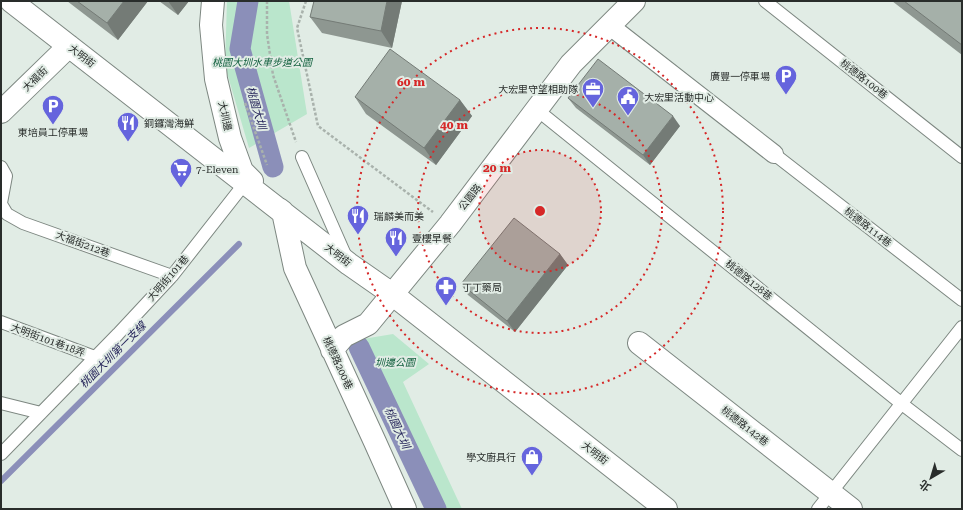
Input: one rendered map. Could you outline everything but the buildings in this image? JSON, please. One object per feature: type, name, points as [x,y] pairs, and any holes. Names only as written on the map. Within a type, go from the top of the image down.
[{"type":"street","name":"大明街","points":[[11,1],[349,264],[392,294],[666,509]]},
{"type":"street","name":"大圳邊","points":[[213,1],[211,26],[216,79],[230,138],[242,170],[283,212]]},
{"type":"street","name":"公園路","points":[[332,350],[344,336],[368,324],[450,224],[571,64],[634,1]]},
{"type":"street","points":[[610,26],[774,154]]},
{"type":"street","name":"大福街","points":[[1,112],[69,46]]},
{"type":"street","name":"桃德路200巷","points":[[283,212],[295,268],[405,509]]},
{"type":"street","name":"桃德路142巷","points":[[639,343],[824,501],[851,509]]},
{"type":"lane","name":"桃德路100巷","points":[[765,1],[962,157]]},
{"type":"lane","name":"桃德路128巷","points":[[536,109],[902,404],[962,450]]},
{"type":"lane","name":"桃德路114巷","points":[[774,154],[962,300]]},
{"type":"lane","points":[[302,157],[349,264]]},
{"type":"lane","name":"大福街212巷","points":[[1,167],[6,176],[1,204],[6,214],[23,223],[172,276]]},
{"type":"lane","name":"大明街101巷","points":[[1,454],[172,276],[245,183]]},
{"type":"lane","name":"大明街101巷18弄","points":[[1,322],[95,357]]},
{"type":"lane","points":[[824,501],[962,327]]},
{"type":"lane","points":[[1,403],[41,413]]},
{"type":"path","points":[[267,1],[267,34],[273,75],[302,157]]},
{"type":"path","points":[[306,1],[297,28],[318,126],[450,224]]},
{"type":"path","points":[[244,101],[268,168]]},
{"type":"green space","name":"桃園大圳水車步道公園","points":[[227,1],[289,1],[307,114],[249,148],[225,66]]},
{"type":"green space","name":"圳邊公園","points":[[393,334],[429,364],[403,382],[462,509],[443,509],[363,339]]},
{"type":"waterway","name":"桃園大圳","points":[[248,1],[240,49],[273,167]]},
{"type":"waterway","name":"桃園大圳第一支線","points":[[1,481],[239,244]]},
{"type":"waterway","name":"桃園大圳","points":[[359,347],[436,509]]},
{"type":"place","name":"廣豐一停車場","points":[[786,96]]},
{"type":"place","name":"大宏里守望相助隊","points":[[593,108]]},
{"type":"place","name":"大宏里活動中心","points":[[628,116]]},
{"type":"place","name":"東培員工停車場","points":[[53,126]]},
{"type":"place","name":"銅鑼灣海鮮","points":[[128,142]]},
{"type":"place","name":"7-Eleven","points":[[181,188]]},
{"type":"place","name":"瑞麟美而美","points":[[358,236]]},
{"type":"place","name":"壹樓早餐","points":[[396,258]]},
{"type":"place","name":"丁丁藥局","points":[[446,306]]},
{"type":"place","name":"學文廚具行","points":[[532,476]]}]
